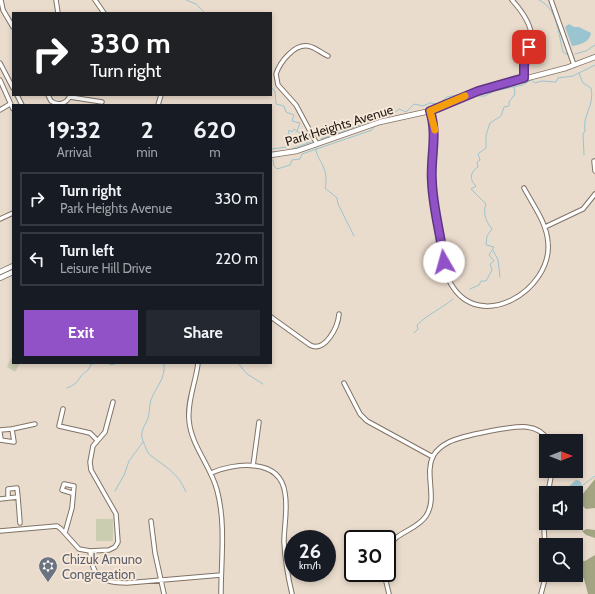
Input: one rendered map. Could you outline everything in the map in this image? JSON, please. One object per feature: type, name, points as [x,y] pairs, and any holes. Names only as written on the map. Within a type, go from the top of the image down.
[{"type":"main road","name":"Park Heights Avenue","points":[[272,155],[297,151],[375,124],[430,111],[478,91],[574,65],[595,57]]},
{"type":"main road","points":[[0,272],[12,266]]},
{"type":"main road","points":[[0,278],[12,272]]},
{"type":"street","points":[[1,0],[3,10],[12,25]]},
{"type":"street","points":[[56,0],[58,12]]},
{"type":"street","points":[[95,0],[103,12]]},
{"type":"street","points":[[512,0],[525,17],[531,31],[531,42],[524,65],[524,78]]},
{"type":"street","points":[[551,0],[574,65]]},
{"type":"street","points":[[317,144],[296,105],[278,85],[276,74],[289,54],[299,47],[311,46],[328,56]]},
{"type":"street","points":[[0,63],[12,86]]},
{"type":"street","points":[[0,80],[12,107]]},
{"type":"street","points":[[48,96],[50,101],[57,104],[66,102],[70,96],[102,102]]},
{"type":"street","points":[[0,110],[10,104]]},
{"type":"street","points":[[430,111],[435,129],[432,161],[433,200],[446,273],[451,284],[459,294],[475,304],[492,306],[509,303],[521,295],[539,275],[546,262],[548,243],[545,227],[524,188]]},
{"type":"street","points":[[594,161],[595,171]]},
{"type":"street","points":[[545,227],[581,211],[595,194]]},
{"type":"street","points":[[0,218],[12,213]]},
{"type":"street","points":[[272,318],[310,345],[317,347],[323,345],[336,325],[339,314]]},
{"type":"street","points":[[198,364],[189,408],[189,422],[193,439],[211,473],[217,489],[221,510],[221,594]]},
{"type":"street","points":[[344,383],[360,414],[367,421],[433,457]]},
{"type":"street","points":[[0,531],[55,525],[79,550],[109,550],[115,547],[118,542],[116,514],[90,466],[92,452],[97,440],[105,432],[113,402]]},
{"type":"street","points":[[63,409],[59,426],[90,433],[97,440]]},
{"type":"street","points":[[253,466],[259,422]]},
{"type":"street","points":[[0,430],[35,424]]},
{"type":"street","points":[[396,537],[420,523],[427,516],[431,505],[429,472],[433,457],[444,445],[454,440],[520,427],[530,427],[542,434]]},
{"type":"street","points":[[0,434],[0,440],[14,442],[12,429]]},
{"type":"street","points":[[211,473],[230,466],[253,466],[272,472],[283,485],[286,497],[284,550],[292,594]]},
{"type":"street","points":[[8,498],[8,489],[17,488],[20,522]]},
{"type":"street","points":[[64,533],[72,508],[72,493]]},
{"type":"street","points":[[0,499],[18,497]]},
{"type":"street","points":[[151,521],[155,553],[164,594]]},
{"type":"street","points":[[90,551],[92,567],[96,574],[103,579],[113,582],[127,583],[221,576]]},
{"type":"street","points":[[386,582],[389,594]]},
{"type":"street","points":[[541,594],[544,582]]},
{"type":"green space","points":[[11,358],[12,364],[19,364],[15,372],[7,367]]},
{"type":"green space","points":[[595,479],[595,508],[586,509],[583,506],[583,494]]},
{"type":"green space","points":[[96,519],[113,519],[113,541],[96,541]]},
{"type":"green space","points":[[587,529],[595,530],[595,538],[586,535],[582,531]]},
{"type":"green space","points":[[595,555],[595,594],[588,594],[583,578],[583,561]]},
{"type":"water","points":[[569,24],[591,33],[589,39],[581,44],[572,46],[565,27]]},
{"type":"water","points":[[576,480],[580,481],[582,486],[574,486],[569,486]]},
{"type":"waterway","points":[[186,0],[196,4],[204,12]]},
{"type":"waterway","points":[[539,0],[545,4],[554,15],[563,52],[568,55]]},
{"type":"waterway","points":[[575,54],[586,51],[595,45]]},
{"type":"waterway","points":[[472,96],[485,96],[494,91],[523,85],[531,80],[535,83],[542,81],[556,82],[558,78],[573,76],[595,65]]},
{"type":"waterway","points":[[579,73],[583,83],[591,88],[592,95],[585,120],[585,131],[583,134],[584,155]]},
{"type":"waterway","points":[[470,289],[479,285],[481,281],[486,281],[492,270],[490,264],[494,261],[489,255],[494,247],[486,245],[487,236],[492,229],[485,214],[486,204],[471,189],[476,186],[472,181],[471,176],[473,171],[478,167],[477,162],[480,160],[478,154],[486,148],[486,135],[490,123],[501,116],[504,107],[509,106],[509,102],[515,94],[514,86]]},
{"type":"waterway","points":[[272,88],[275,91],[276,104],[284,106],[286,112],[294,115],[292,121],[300,123],[297,131],[299,133],[305,133],[306,137],[304,140],[307,143]]},
{"type":"waterway","points":[[372,122],[373,117],[379,115],[389,117],[399,109],[406,112],[414,104],[423,106],[430,103],[438,104],[447,97],[467,93]]},
{"type":"waterway","points":[[321,139],[363,124],[372,119]]},
{"type":"waterway","points":[[272,160],[277,169],[290,165],[292,160],[300,159],[302,154],[372,130],[374,127]]},
{"type":"waterway","points":[[272,149],[287,147],[290,139],[288,135],[289,130],[292,132],[294,129],[298,132]]},
{"type":"waterway","points":[[289,150],[311,142]]},
{"type":"waterway","points":[[316,148],[317,155],[325,171],[325,188],[337,198],[338,204],[354,236]]},
{"type":"waterway","points":[[272,152],[278,152]]},
{"type":"waterway","points":[[493,250],[498,260],[500,277]]},
{"type":"waterway","points":[[414,333],[418,329],[417,325],[421,321],[453,299]]},
{"type":"waterway","points":[[67,388],[77,382],[82,374],[89,369],[91,364]]},
{"type":"waterway","points":[[110,364],[114,364]]},
{"type":"waterway","points":[[164,364],[164,374],[151,400],[149,416],[142,432],[142,438],[149,454],[179,479],[186,492]]},
{"type":"waterway","points":[[239,364],[247,374],[263,384]]},
{"type":"waterway","points":[[115,491],[124,475],[129,461],[143,442]]},
{"type":"waterway","points":[[583,485],[595,476]]},
{"type":"slow traffic","points":[[435,130],[435,125],[430,111],[465,96]]},
{"type":"place","name":"Chizuk Amuno Congregation","points":[[48,583]]},
{"type":"route","points":[[444,262],[432,191],[432,156],[435,125],[430,111],[478,91],[524,78],[525,58],[529,47]]}]
